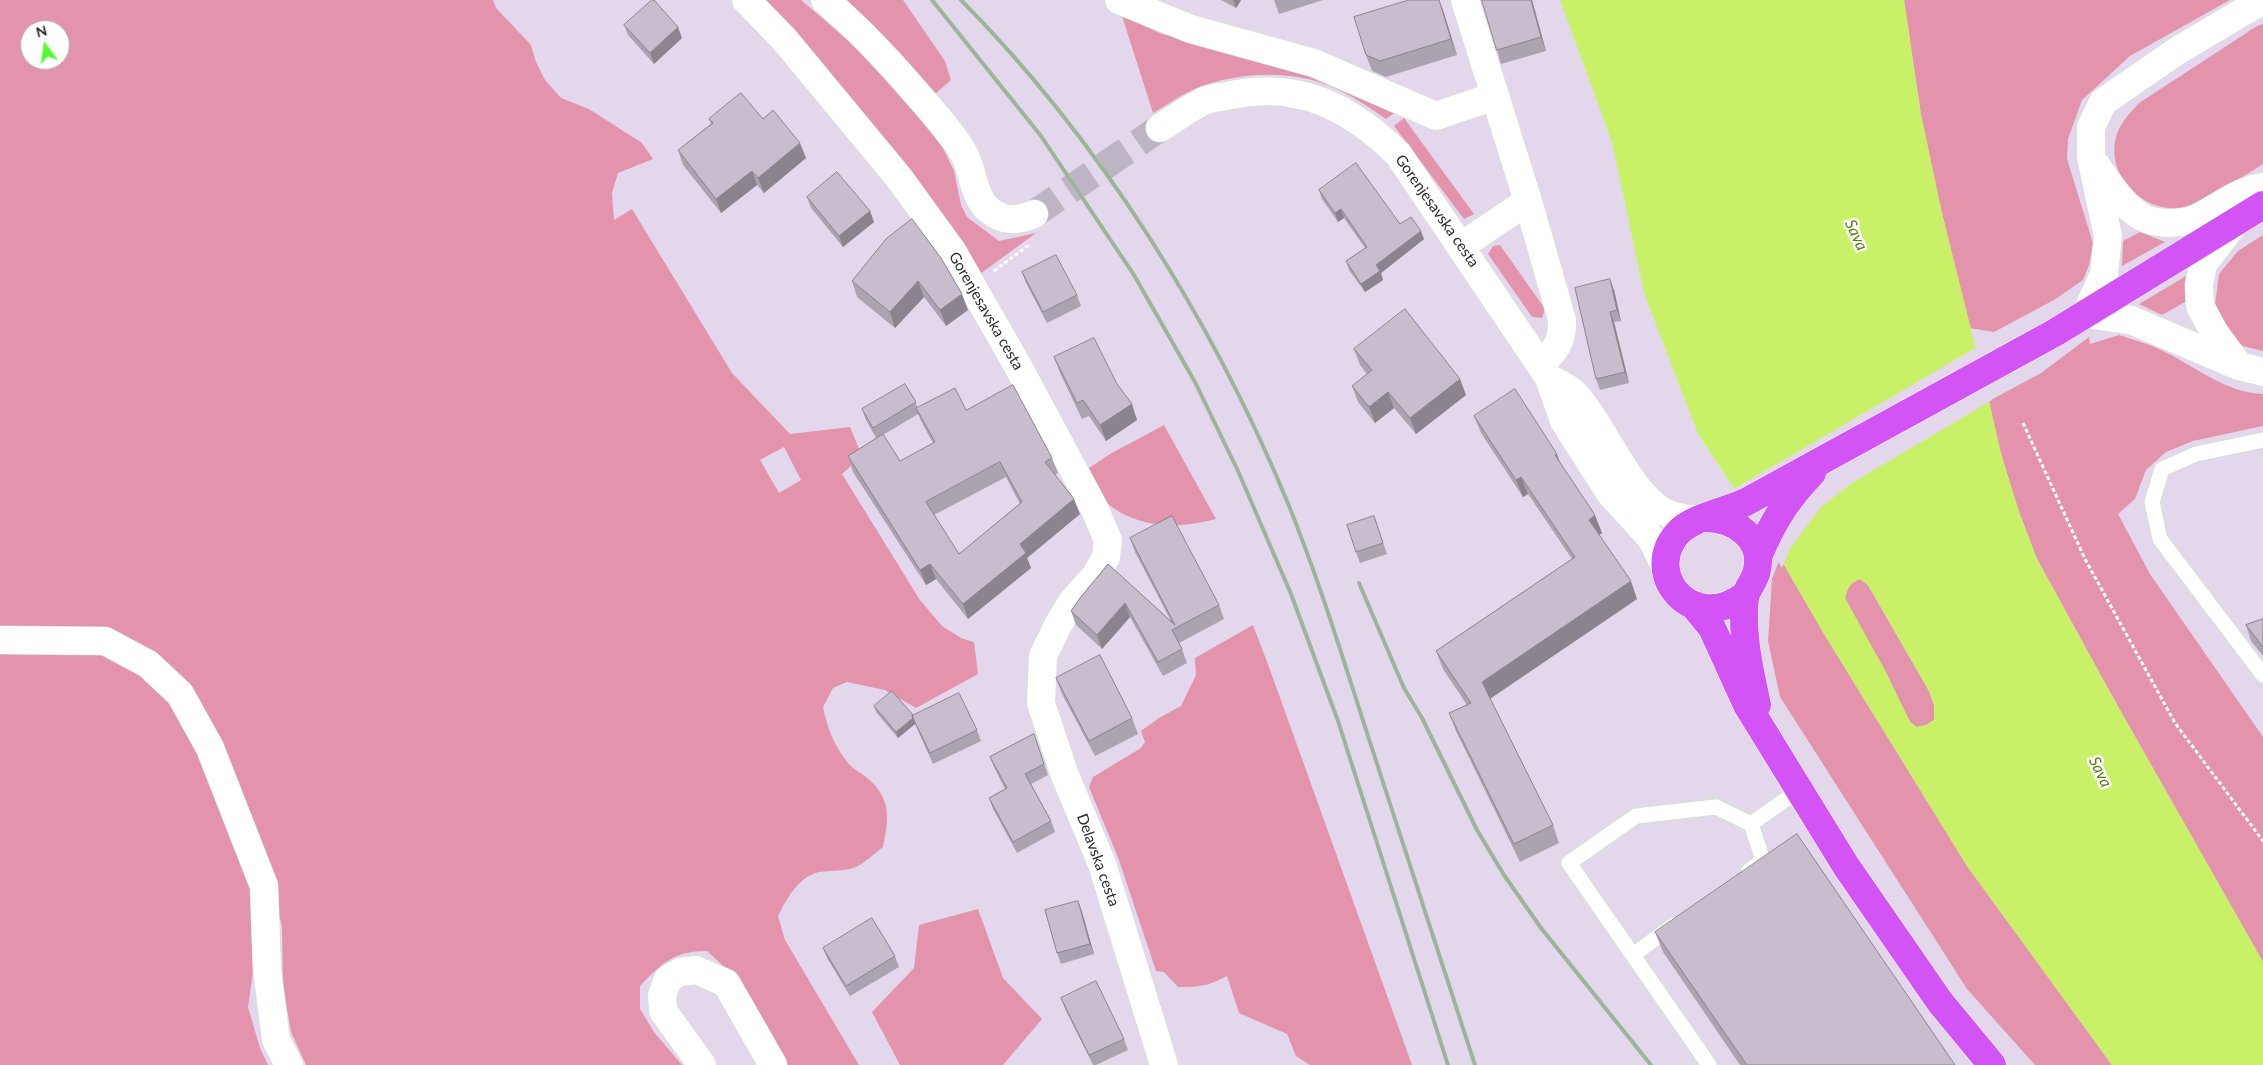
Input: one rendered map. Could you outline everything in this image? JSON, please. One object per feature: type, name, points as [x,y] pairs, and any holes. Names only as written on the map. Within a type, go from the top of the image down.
[{"type":"main road","points":[[1745,595],[1735,603],[1722,608],[1708,609],[1694,606],[1675,591],[1666,568],[1667,556],[1694,524],[1746,502],[2056,332],[2263,205]]},
{"type":"main road","points":[[1763,728],[1746,652],[1744,631],[1745,595],[1757,570],[1758,557],[1770,527],[1788,501],[1826,457]]},
{"type":"main road","points":[[1694,524],[1719,518],[1733,523],[1745,531],[1753,543],[1758,557]]},
{"type":"main road","points":[[1694,606],[1712,628],[1736,685],[1798,790],[1846,866],[1940,1002],[1992,1065]]},
{"type":"street","name":"Gorenjesavska cesta","points":[[746,0],[784,38],[934,223],[969,279],[1019,368],[1095,510],[1108,540],[1106,557],[1096,575],[1072,602],[1043,656]]},
{"type":"street","points":[[825,0],[874,44],[931,109],[963,152],[974,180],[976,194],[988,210],[1007,220],[1020,220],[1034,214]]},
{"type":"street","points":[[1119,0],[1191,29],[1314,63],[1436,116],[1496,96]]},
{"type":"street","points":[[1465,0],[1528,201],[1562,327],[1562,333],[1544,371]]},
{"type":"street","points":[[2251,369],[2131,320],[2086,314],[2104,274],[2108,236],[2091,156],[2091,127],[2103,102],[2177,51],[2263,0]]},
{"type":"street","name":"Gorenjesavska cesta","points":[[1160,128],[1206,100],[1247,92],[1287,91],[1338,108],[1378,135],[1398,154],[1461,246],[1544,371],[1564,421],[1610,493],[1651,538],[1666,568]]},
{"type":"street","points":[[2091,156],[2115,192],[2143,218],[2172,224],[2199,217],[2249,188],[2263,187]]},
{"type":"street","points":[[1461,246],[1528,201]]},
{"type":"street","points":[[2237,221],[2203,264],[2199,285],[2200,306],[2214,332],[2251,369]]},
{"type":"street","name":"Gorenjesavska cesta","points":[[1544,371],[1580,399],[1641,491],[1661,510],[1694,524]]},
{"type":"street","points":[[0,640],[105,641],[148,664],[180,694],[210,748],[264,886],[267,969],[276,1040],[289,1065]]},
{"type":"street","name":"Delavska cesta","points":[[1043,656],[1041,703],[1064,773],[1102,864],[1164,1065]]},
{"type":"street","points":[[702,1065],[663,1011],[662,995],[668,979],[680,972],[696,970],[726,983],[773,1065]]},
{"type":"lane","points":[[2263,440],[2196,454],[2162,469],[2152,502],[2160,539],[2263,675]]},
{"type":"lane","points":[[1752,824],[1798,790]]},
{"type":"lane","points":[[1709,1065],[1569,863],[1636,816],[1716,807],[1752,824],[1764,860],[1740,877]]},
{"type":"lane","points":[[1633,955],[1687,916]]},
{"type":"path","points":[[992,273],[1030,244]]},
{"type":"path","points":[[2023,423],[2085,559],[2175,723],[2263,841]]},
{"type":"shaded area","points":[[0,0],[493,0],[496,8],[531,45],[536,62],[545,80],[561,98],[589,109],[642,143],[653,159],[618,173],[612,193],[614,220],[632,209],[732,373],[790,434],[850,427],[862,456],[842,474],[920,600],[942,626],[961,638],[974,642],[978,674],[916,708],[885,690],[847,682],[833,688],[823,707],[838,749],[850,765],[874,785],[884,801],[887,827],[883,847],[853,868],[819,872],[805,878],[789,896],[778,916],[785,940],[859,1065],[782,1065],[731,973],[707,951],[686,953],[669,960],[640,986],[640,1009],[654,1032],[682,1065],[306,1065],[291,1032],[283,985],[282,927],[272,884],[152,655],[0,631]],"holes":[[[784,447],[801,480],[779,493],[760,460]]]},
{"type":"shaded area","points":[[756,0],[801,0],[858,49],[943,148],[954,171],[961,205],[967,217],[999,241],[1036,233],[980,274]]},
{"type":"shaded area","points":[[842,0],[903,0],[945,61],[951,80],[935,94]]},
{"type":"shaded area","points":[[1904,0],[2230,0],[2130,56],[2082,100],[2068,139],[2067,159],[2093,243],[2089,265],[2083,280],[2054,300],[1994,332],[1969,328],[1921,115]]},
{"type":"shaded area","points":[[1122,16],[1162,34],[1320,75],[1397,111],[1386,119],[1331,86],[1291,76],[1259,75],[1227,79],[1197,88],[1153,113]]},
{"type":"shaded area","points":[[2263,24],[2263,164],[2191,206],[2168,208],[2154,205],[2142,198],[2122,178],[2117,166],[2114,152],[2117,132],[2122,123],[2139,103],[2257,26]]},
{"type":"shaded area","points":[[1404,118],[1474,214],[1464,219],[1394,126]]},
{"type":"shaded area","points":[[2140,232],[2165,242],[2122,266],[2123,241]]},
{"type":"shaded area","points":[[2263,235],[2263,351],[2243,346],[2223,327],[2215,305],[2219,274],[2238,251]]},
{"type":"shaded area","points":[[1500,245],[1545,309],[1542,318],[1532,317],[1488,254],[1493,246]]},
{"type":"shaded area","points":[[2186,276],[2185,302],[2162,315],[2139,304]]},
{"type":"shaded area","points":[[2119,335],[2158,349],[2211,378],[2236,389],[2263,394],[2263,426],[2193,441],[2166,452],[2146,470],[2135,499],[2118,514],[2150,574],[2263,737],[2263,962],[2116,703],[2037,559],[2019,512],[2001,454],[1989,401],[2041,373],[2089,337],[2090,344]]},
{"type":"shaded area","points":[[1164,425],[1216,519],[1174,525],[1145,522],[1119,512],[1107,503],[1098,492],[1086,470],[1110,454]]},
{"type":"shaded area","points":[[1780,558],[1824,634],[1967,866],[2112,1065],[2035,1065],[1967,989],[1780,697],[1768,641],[1772,579]]},
{"type":"shaded area","points":[[1860,579],[1868,585],[1929,691],[1934,705],[1934,720],[1926,725],[1917,727],[1910,722],[1845,598],[1850,586]]},
{"type":"shaded area","points":[[1253,625],[1412,1065],[1310,1065],[1296,1056],[1287,1034],[1239,1013],[1227,976],[1204,985],[1178,987],[1164,972],[1156,971],[1119,860],[1089,787],[1093,777],[1141,748],[1145,742],[1141,731],[1181,706],[1196,675],[1195,658]]},
{"type":"shaded area","points":[[101,653],[134,668],[173,705],[194,744],[253,892],[254,965],[248,1007],[260,1048],[268,1065],[0,1065],[0,654]]},
{"type":"shaded area","points":[[978,909],[1003,978],[1042,1019],[1003,1065],[900,1065],[872,1012],[914,968],[919,925]]},
{"type":"water","name":"Sava","points":[[1560,0],[1904,0],[1921,115],[1941,209],[2001,454],[2019,512],[2037,559],[2116,703],[2263,962],[2263,1065],[2112,1065],[1967,866],[1824,634],[1780,558],[1698,434],[1644,293],[1612,142]],"holes":[[[1860,579],[1868,585],[1929,691],[1934,705],[1934,720],[1926,725],[1917,727],[1910,722],[1886,672],[1845,598],[1847,591],[1854,582]]]},
{"type":"pier","points":[[1977,347],[1992,400],[1852,483],[1821,507],[1791,547],[1782,568],[1732,490]]},
{"type":"building","points":[[652,0],[678,27],[650,53],[624,25]]},
{"type":"building","points":[[1409,0],[1439,0],[1451,39],[1380,61],[1366,55],[1354,17]]},
{"type":"building","points":[[1482,0],[1531,0],[1541,37],[1497,50]]},
{"type":"building","points":[[741,93],[763,119],[773,110],[800,143],[758,178],[752,171],[716,199],[678,150],[713,123],[709,119]]},
{"type":"building","points":[[1356,163],[1400,224],[1411,217],[1421,231],[1376,265],[1380,271],[1361,284],[1346,261],[1367,247],[1341,209],[1335,213],[1319,190]]},
{"type":"building","points":[[837,172],[870,211],[839,236],[807,197]]},
{"type":"building","points":[[912,219],[941,258],[962,294],[940,310],[918,281],[890,312],[852,281],[886,239]]},
{"type":"building","points":[[1056,255],[1077,295],[1043,312],[1022,272]]},
{"type":"building","points":[[1610,279],[1617,310],[1610,312],[1625,372],[1596,379],[1575,288]]},
{"type":"building","points":[[1405,309],[1460,379],[1410,418],[1388,392],[1369,407],[1352,386],[1372,370],[1354,349]]},
{"type":"building","points":[[1094,338],[1117,384],[1132,404],[1100,425],[1083,400],[1077,403],[1054,357]]},
{"type":"building","points":[[905,384],[916,402],[873,428],[862,409]]},
{"type":"building","points":[[1013,385],[1052,458],[1045,462],[1074,499],[1020,544],[1026,553],[963,604],[930,564],[920,570],[848,456],[883,434],[900,461],[935,442],[916,408],[955,388],[966,410]],"holes":[[[1000,462],[1022,502],[959,554],[926,502]]]},
{"type":"building","points":[[1515,389],[1557,454],[1555,455],[1595,515],[1589,520],[1631,581],[1482,682],[1553,825],[1514,844],[1449,713],[1471,703],[1436,651],[1575,557],[1521,477],[1516,480],[1474,416]]},
{"type":"building","points":[[1172,516],[1219,605],[1172,630],[1182,649],[1158,662],[1125,603],[1097,635],[1071,611],[1108,564],[1175,625],[1130,538]]},
{"type":"building","points":[[1374,516],[1383,543],[1356,552],[1347,525]]},
{"type":"building","points":[[2263,619],[2263,647],[2246,625]]},
{"type":"building","points":[[1100,655],[1132,718],[1089,741],[1056,678]]},
{"type":"building","points":[[892,691],[913,715],[913,718],[896,732],[874,706]]},
{"type":"building","points":[[959,693],[977,730],[930,753],[912,716]]},
{"type":"building","points":[[1034,734],[1044,764],[1025,774],[1051,821],[1013,842],[989,798],[1007,788],[990,757]]},
{"type":"building","points":[[1797,834],[1955,1065],[1747,1065],[1655,932]]},
{"type":"building","points":[[1078,901],[1090,944],[1057,953],[1045,910]]},
{"type":"building","points":[[872,918],[895,956],[846,986],[823,948]]},
{"type":"building","points":[[1096,981],[1124,1039],[1089,1055],[1061,998]]},
{"type":"tunnel","points":[[1034,214],[1160,128]]},
{"type":"railway","points":[[932,0],[1041,136],[1134,275],[1195,382],[1238,471],[1291,594],[1338,721],[1448,1065]]},
{"type":"railway","points":[[961,0],[1012,54],[1060,111],[1105,172],[1148,235],[1187,300],[1224,366],[1257,433],[1287,501],[1319,587],[1475,1065]]},
{"type":"railway","points":[[1359,583],[1404,688],[1422,718],[1477,830],[1504,875],[1541,928],[1651,1065]]}]
